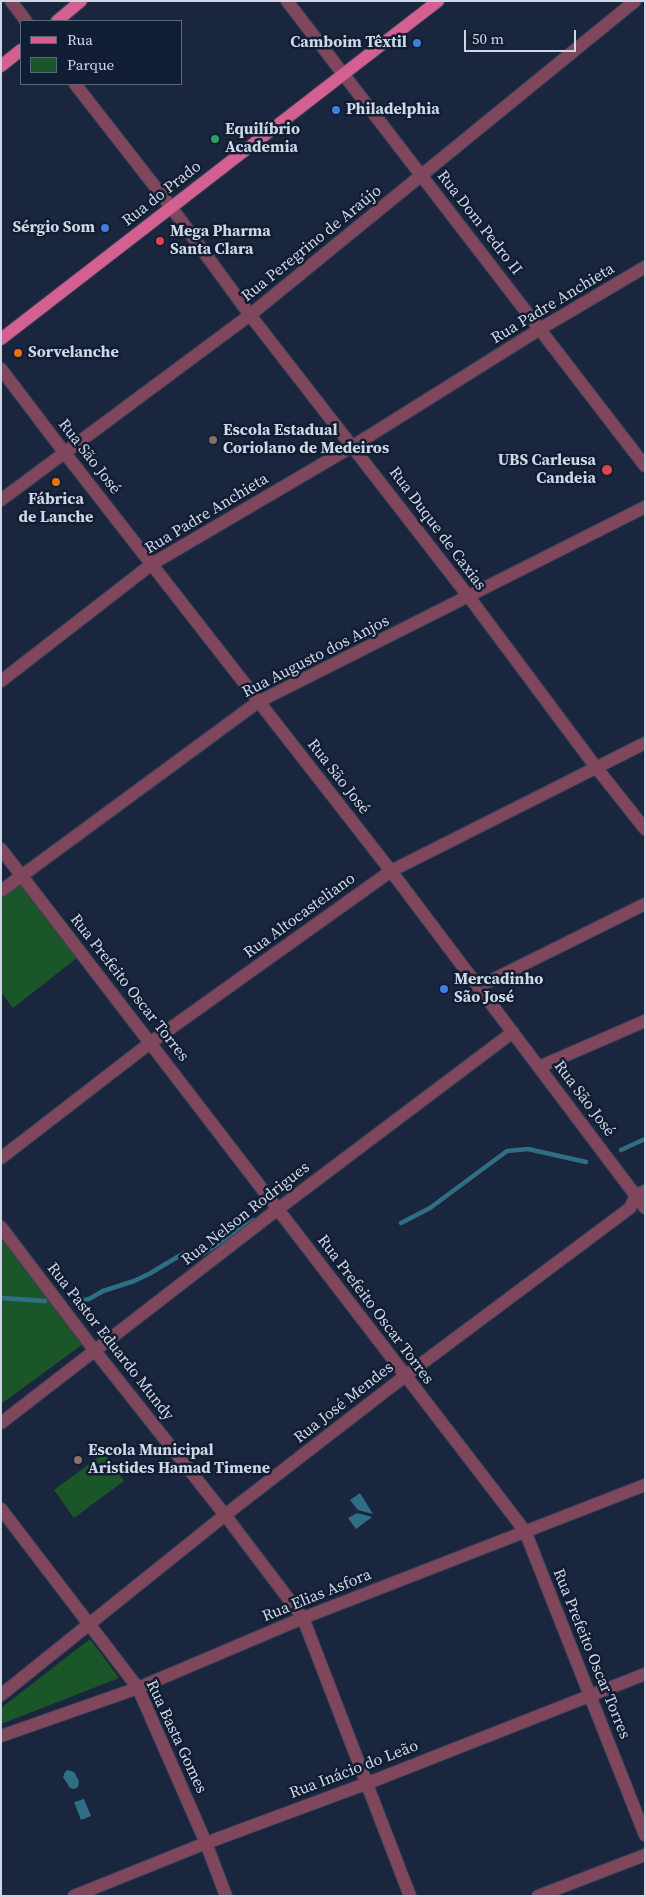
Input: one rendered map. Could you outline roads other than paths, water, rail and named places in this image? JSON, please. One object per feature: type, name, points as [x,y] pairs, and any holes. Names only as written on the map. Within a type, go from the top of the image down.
[{"type":"main road","points":[[58,20],[81,1]]},
{"type":"main road","name":"Rua do Prado","points":[[1,339],[438,1]]},
{"type":"main road","points":[[1,66],[20,51]]},
{"type":"street","points":[[10,1],[25,20]]},
{"type":"street","name":"Rua Dom Pedro II","points":[[287,1],[645,466]]},
{"type":"street","name":"Rua Peregrino de Araújo","points":[[1,500],[250,314],[635,1]]},
{"type":"street","name":"Rua Duque de Caxias","points":[[76,85],[171,207],[250,314],[354,446],[645,829]]},
{"type":"street","name":"Rua Padre Anchieta","points":[[1,681],[152,564],[354,446],[645,267]]},
{"type":"street","name":"Rua São José","points":[[1,369],[258,702],[391,870],[540,1067],[640,1193],[645,1208]]},
{"type":"street","name":"Rua Augusto dos Anjos","points":[[1,891],[258,702],[645,507]]},
{"type":"street","name":"Rua Altocasteliano","points":[[1,1158],[150,1043],[391,870],[645,743]]},
{"type":"street","name":"Rua Prefeito Oscar Torres","points":[[1,849],[524,1532],[645,1835]]},
{"type":"street","points":[[478,987],[645,904]]},
{"type":"street","points":[[540,1067],[645,1021]]},
{"type":"street","name":"Rua Nelson Rodrigues","points":[[1,1423],[278,1209],[513,1032]]},
{"type":"street","name":"Rua José Mendes","points":[[1,1695],[225,1515],[405,1376],[630,1208],[640,1193]]},
{"type":"street","name":"Rua Pastor Eduardo Mundy","points":[[1,1227],[303,1618],[410,1896]]},
{"type":"street","name":"Rua Elias Asfora","points":[[1,1736],[138,1688],[303,1618],[645,1485]]},
{"type":"street","name":"Rua Basta Gomes","points":[[1,1509],[138,1688],[206,1843],[226,1896]]},
{"type":"street","name":"Rua Inácio do Leão","points":[[74,1896],[206,1843],[368,1783],[645,1674]]},
{"type":"street","points":[[538,1896],[645,1855]]},
{"type":"water","points":[[360,1493],[373,1514],[358,1510],[350,1500]]},
{"type":"water","points":[[357,1513],[372,1517],[356,1529],[348,1518]]},
{"type":"water","points":[[68,1770],[74,1772],[79,1781],[78,1787],[74,1789],[70,1788],[63,1777]]},
{"type":"water","points":[[84,1799],[91,1816],[81,1820],[74,1802]]},
{"type":"waterway","points":[[621,1150],[645,1139]]},
{"type":"waterway","points":[[401,1223],[430,1208],[507,1151],[528,1149],[586,1162]]},
{"type":"waterway","points":[[73,1302],[89,1299],[103,1291],[134,1281],[184,1253],[201,1255],[254,1220]]},
{"type":"waterway","points":[[1,1298],[45,1301]]},
{"type":"place","name":"Camboim Têxtil","points":[[417,43]]},
{"type":"place","name":"Philadelphia","points":[[336,110]]},
{"type":"place","name":"Equilíbrio Academia","points":[[215,139]]},
{"type":"place","name":"Sérgio Som","points":[[105,228]]},
{"type":"place","name":"Mega Pharma Santa Clara","points":[[160,241]]},
{"type":"place","name":"Sorvelanche","points":[[18,353]]},
{"type":"place","name":"Escola Estadual Coriolano de Medeiros","points":[[213,440]]},
{"type":"place","name":"UBS Carleusa Candeia","points":[[607,470]]},
{"type":"place","name":"Fábrica de Lanche","points":[[56,482]]},
{"type":"place","name":"Mercadinho São José","points":[[444,989]]},
{"type":"place","name":"Escola Municipal Aristides Hamad Timene","points":[[78,1460]]}]
